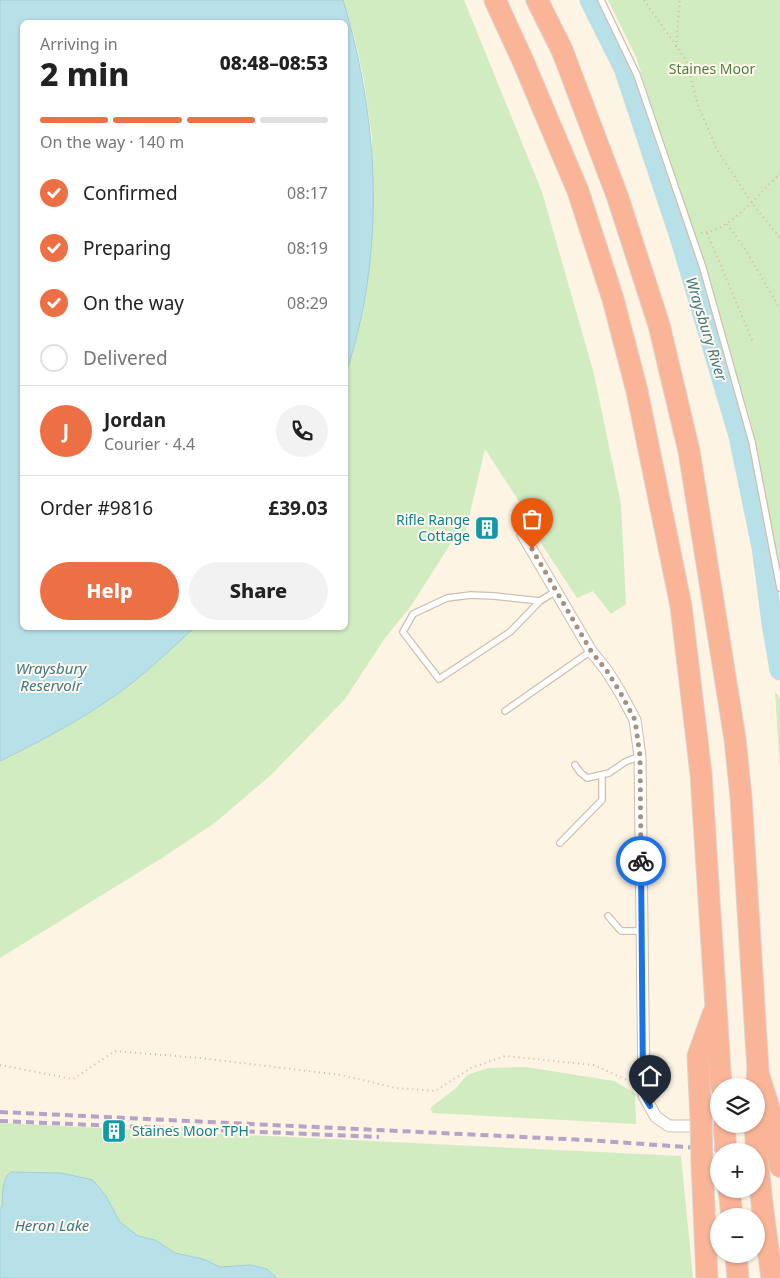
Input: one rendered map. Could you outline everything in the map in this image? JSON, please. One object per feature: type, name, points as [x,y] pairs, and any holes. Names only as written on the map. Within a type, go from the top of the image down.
[{"type":"highway","points":[[495,0],[524,61],[578,191],[613,299],[637,391],[681,606],[701,774],[720,1078]]},
{"type":"highway","points":[[537,0],[562,50],[618,198],[659,325],[689,451],[735,739],[741,797],[757,1078]]},
{"type":"highway","points":[[707,1278],[698,1056],[715,1007]]},
{"type":"highway","points":[[765,1109],[780,1167]]},
{"type":"highway","points":[[769,1123],[758,1166],[772,1278]]},
{"type":"highway","points":[[737,1263],[738,1278]]},
{"type":"street","points":[[523,535],[591,651],[607,671],[635,720],[640,756],[642,839],[640,931],[644,1096],[656,1117],[669,1126],[769,1123]]},
{"type":"lane","points":[[601,0],[637,75],[703,268],[752,442],[780,588]]},
{"type":"lane","points":[[540,601],[471,595],[447,598],[413,614],[403,632],[439,679],[510,632],[540,601],[556,591]]},
{"type":"lane","points":[[505,711],[591,651]]},
{"type":"lane","points":[[575,765],[587,778],[609,773],[625,762],[640,756]]},
{"type":"lane","points":[[560,843],[602,800],[602,775]]},
{"type":"lane","points":[[608,916],[621,931],[640,931]]},
{"type":"path","points":[[644,0],[686,60],[698,105],[717,150],[752,203],[780,238]]},
{"type":"path","points":[[676,47],[680,0]]},
{"type":"path","points":[[691,234],[707,233],[727,222],[752,203],[780,174]]},
{"type":"path","points":[[727,222],[744,247],[780,309]]},
{"type":"path","points":[[707,233],[753,342]]},
{"type":"path","points":[[0,1065],[73,1079],[115,1051],[200,1058],[341,1075],[396,1088],[435,1091],[471,1068],[505,1056],[594,1065],[635,1084],[643,1085]]},
{"type":"green space","points":[[343,0],[464,0],[542,192],[594,374],[621,504],[626,604],[611,614],[593,591],[577,598],[533,531],[522,506],[485,449],[465,534],[458,532],[411,606],[385,638],[345,699],[271,775],[216,822],[162,858],[0,958],[0,761],[58,731],[113,697],[145,673],[192,630],[348,630],[348,366],[359,327],[371,252],[372,138],[364,80],[355,39]]},
{"type":"green space","name":"Staines Moor","points":[[608,0],[780,0],[780,578],[752,426],[636,57]]},
{"type":"green space","points":[[775,692],[780,698],[780,769]]},
{"type":"green space","points":[[526,1067],[614,1081],[635,1093],[636,1124],[433,1113],[430,1108],[456,1088],[467,1075],[488,1068]]},
{"type":"green space","points":[[0,1123],[681,1156],[693,1278],[277,1278],[272,1273],[251,1265],[220,1267],[203,1259],[175,1253],[155,1240],[138,1236],[120,1222],[106,1196],[93,1180],[61,1173],[5,1178],[2,1207],[0,1208]]},
{"type":"water","name":"Wraysbury Reservoir","points":[[0,0],[343,0],[355,46],[365,93],[371,141],[373,188],[372,236],[367,283],[358,330],[348,365],[348,20],[20,20],[20,630],[192,630],[145,673],[113,697],[58,731],[0,761]]},
{"type":"water","name":"Heron Lake","points":[[11,1172],[61,1173],[93,1180],[106,1196],[120,1222],[138,1236],[155,1240],[175,1253],[203,1259],[220,1267],[251,1265],[267,1269],[277,1278],[0,1278],[0,1208],[2,1207],[4,1183]]},
{"type":"waterway","name":"Wraysbury River","points":[[590,0],[624,68],[681,240],[739,436],[762,547],[780,670]]},
{"type":"railway","points":[[0,1112],[780,1151]]},
{"type":"railway","points":[[0,1121],[379,1137]]},
{"type":"way so far","points":[[532,549],[591,651],[607,671],[635,720],[640,756],[641,861]]},
{"type":"place","name":"Rifle Range Cottage","points":[[487,528]]},
{"type":"place","name":"Staines Moor TPH","points":[[114,1131]]},
{"type":"route","points":[[641,861],[640,931],[643,1085],[644,1096],[650,1106]]}]
